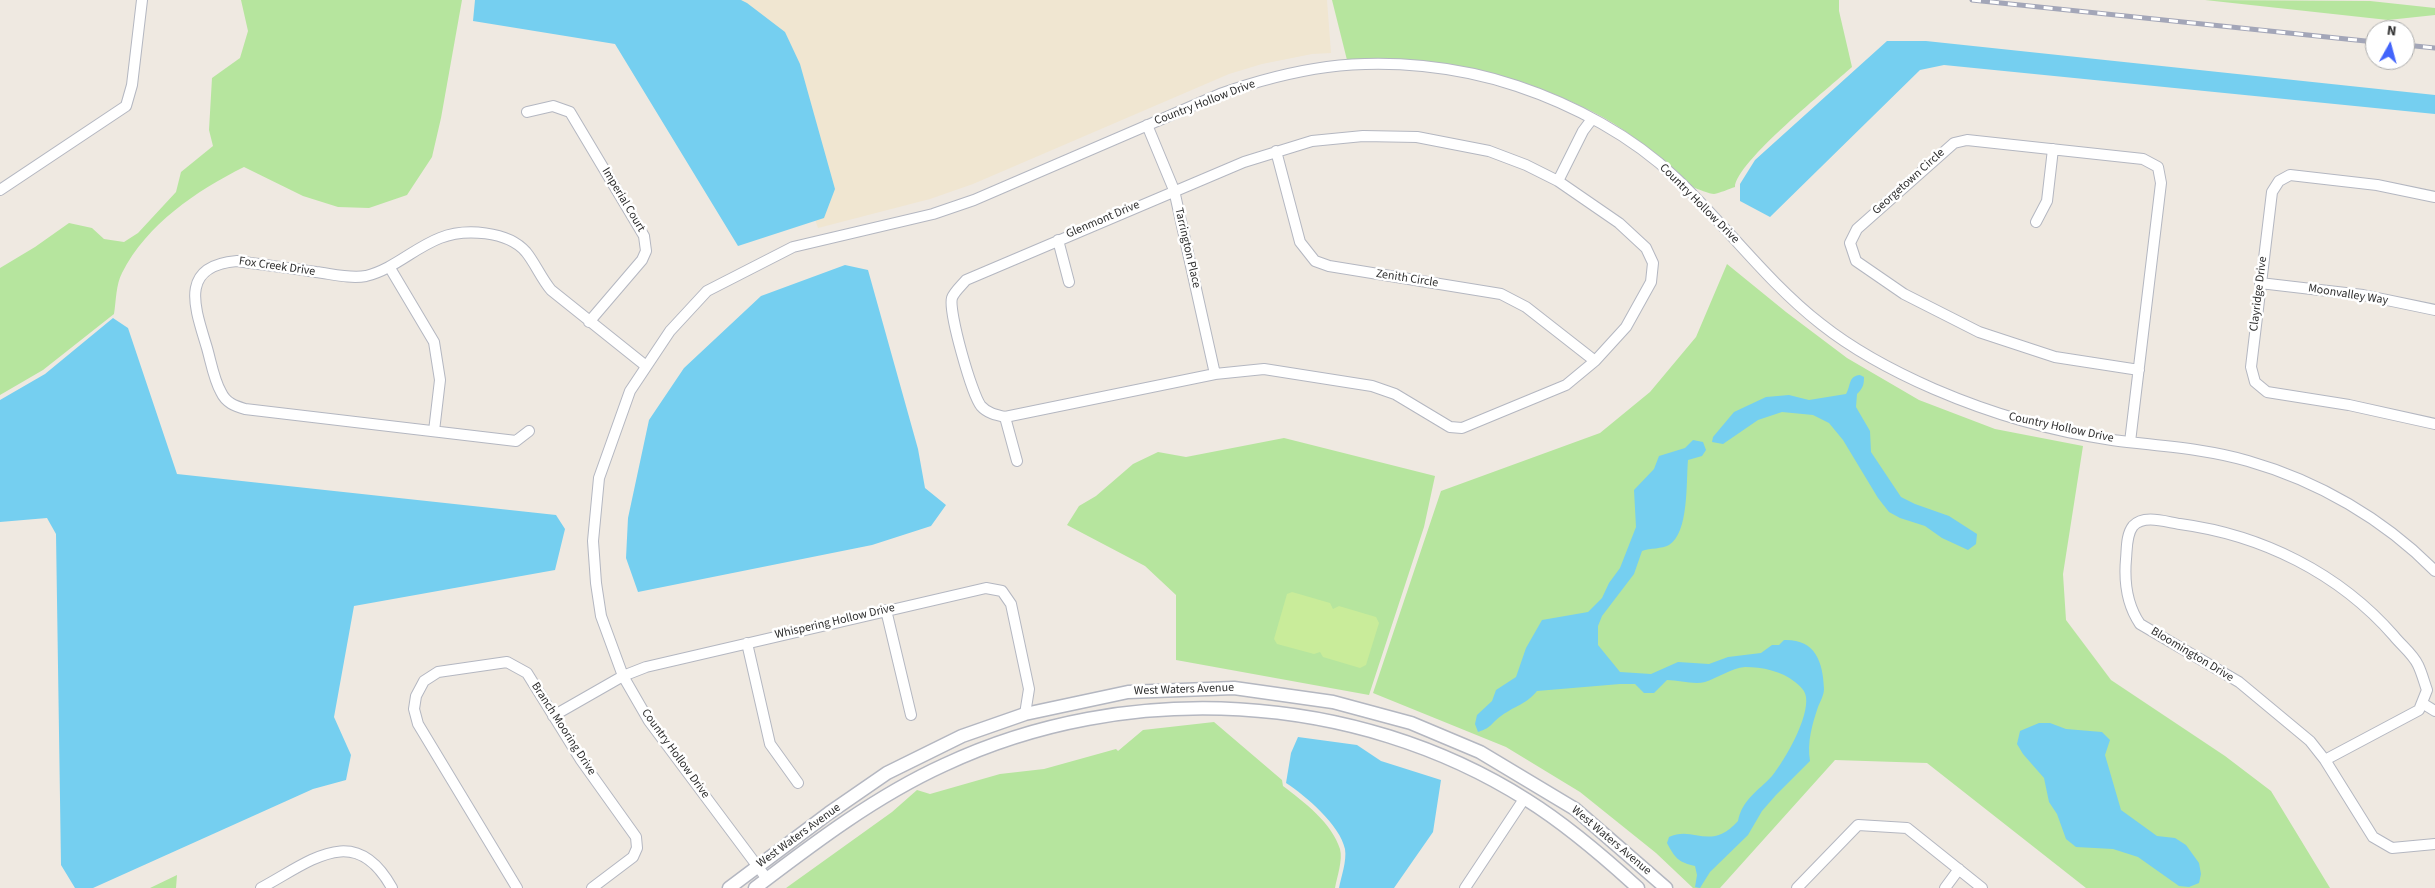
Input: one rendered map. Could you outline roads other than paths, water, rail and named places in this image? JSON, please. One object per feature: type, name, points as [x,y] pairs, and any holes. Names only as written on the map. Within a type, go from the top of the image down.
[{"type":"street","points":[[0,190],[126,106],[132,85],[142,0]]},
{"type":"street","name":"Country Hollow Drive","points":[[767,879],[648,721],[622,676],[601,616],[593,541],[600,478],[630,391],[670,331],[707,291],[793,247],[934,214],[974,200],[1147,125],[1254,82],[1326,67],[1380,64],[1426,67],[1476,75],[1516,86],[1592,119],[1633,142],[1675,177],[1775,283],[1821,324],[1871,358],[1934,389],[2016,421],[2130,442],[2204,451],[2247,461],[2313,485],[2350,504],[2390,529],[2434,570]]},
{"type":"street","name":"Imperial Court","points":[[527,112],[553,106],[570,112],[644,236],[646,251],[642,260],[589,322]]},
{"type":"street","points":[[1558,181],[1583,131],[1592,119]]},
{"type":"street","name":"Tarrington Place","points":[[1147,125],[1174,190],[1216,374]]},
{"type":"street","name":"Glenmont Drive","points":[[1363,136],[1417,137],[1489,152],[1526,165],[1558,181],[1620,224],[1646,248],[1653,263],[1651,282],[1626,327],[1595,361],[1566,385],[1462,428],[1450,427],[1395,394],[1372,386],[1264,369],[1216,374],[1005,417],[992,415],[981,406],[974,392],[951,314],[952,297],[966,280],[1174,190],[1276,151],[1312,141],[1363,136]]},
{"type":"street","name":"Georgetown Circle","points":[[2130,442],[2139,370],[2161,183],[2158,167],[2144,159],[1967,140],[1954,143],[1857,229],[1850,243],[1856,261],[1904,294],[1979,332],[2055,357],[2139,370]]},
{"type":"street","points":[[2036,222],[2047,201],[2053,149]]},
{"type":"street","name":"Zenith Circle","points":[[1276,151],[1300,242],[1315,261],[1329,266],[1501,294],[1526,307],[1595,361]]},
{"type":"street","name":"Clayridge Drive","points":[[2435,197],[2377,185],[2300,176],[2290,176],[2279,181],[2272,192],[2251,367],[2255,382],[2266,392],[2349,405],[2435,424]]},
{"type":"street","name":"Fox Creek Drive","points":[[529,431],[516,441],[245,409],[232,405],[221,393],[195,308],[194,292],[199,278],[210,267],[223,262],[237,261],[345,276],[364,276],[390,268],[440,238],[464,233],[494,235],[512,240],[526,252],[551,290],[646,366]]},
{"type":"street","points":[[1058,240],[1069,282]]},
{"type":"street","points":[[390,268],[434,342],[440,380],[434,431]]},
{"type":"street","name":"Moonvalley Way","points":[[2260,283],[2363,295],[2435,310]]},
{"type":"street","points":[[1005,417],[1017,461]]},
{"type":"street","name":"Bloomington Drive","points":[[2422,703],[2427,690],[2417,663],[2380,620],[2340,586],[2301,562],[2259,542],[2215,529],[2145,519],[2134,525],[2128,535],[2124,579],[2133,613],[2140,624],[2239,682],[2310,741],[2326,760],[2373,837],[2392,848],[2435,844]]},
{"type":"street","name":"Whispering Hollow Drive","points":[[553,716],[622,676],[646,667],[986,588],[1002,591],[1011,604],[1029,689],[1024,714]]},
{"type":"street","points":[[886,610],[911,715]]},
{"type":"street","points":[[747,643],[770,744],[798,783]]},
{"type":"street","name":"Branch Mooring Drive","points":[[517,888],[418,724],[414,709],[416,696],[424,681],[438,672],[506,662],[527,673],[581,760],[636,837],[637,848],[633,858],[592,888]]},
{"type":"street","name":"West Waters Avenue","points":[[729,888],[829,813],[887,773],[962,736],[1024,714],[1128,692],[1234,688],[1333,702],[1411,723],[1480,752],[1575,809],[1666,888]]},
{"type":"street","points":[[2326,760],[2419,710],[2422,703],[2435,711]]},
{"type":"street","name":"West Waters Avenue","points":[[755,888],[874,804],[944,765],[985,748],[1037,731],[1139,711],[1233,708],[1296,715],[1350,726],[1415,745],[1474,771],[1524,798],[1604,857],[1638,888]]},
{"type":"street","points":[[1465,888],[1524,798]]},
{"type":"street","points":[[1797,888],[1858,825],[1907,828],[1982,888]]},
{"type":"street","points":[[261,888],[329,852],[351,850],[370,858],[382,871],[392,888]]},
{"type":"street","points":[[1945,888],[1959,869]]},
{"type":"water","points":[[475,0],[741,0],[747,3],[785,32],[800,64],[835,189],[824,218],[738,246],[615,44],[473,21]]},
{"type":"water","points":[[1887,41],[1926,41],[2435,95],[2435,114],[1944,65],[1920,70],[1770,217],[1740,201],[1740,184],[1755,160]]},
{"type":"water","points":[[845,265],[868,270],[918,449],[925,488],[946,505],[931,526],[872,545],[638,592],[626,558],[628,518],[649,420],[684,368],[761,296]]},
{"type":"water","points":[[113,318],[128,328],[177,474],[556,515],[565,529],[555,570],[354,606],[334,717],[351,755],[346,780],[313,789],[93,888],[75,888],[61,865],[56,534],[47,518],[0,522],[0,400],[45,374]]},
{"type":"water","points":[[1860,375],[1864,377],[1864,382],[1857,394],[1856,407],[1870,431],[1871,452],[1901,497],[1949,516],[1977,534],[1976,544],[1968,550],[1942,538],[1925,526],[1900,518],[1889,512],[1878,498],[1843,440],[1829,423],[1813,415],[1782,412],[1758,420],[1723,444],[1712,442],[1713,437],[1734,412],[1766,397],[1789,395],[1809,400],[1846,394],[1853,377]]},
{"type":"water","points":[[1693,440],[1703,442],[1706,450],[1702,456],[1688,460],[1685,506],[1680,530],[1669,545],[1642,551],[1634,574],[1602,616],[1598,626],[1598,645],[1620,672],[1651,674],[1678,662],[1709,664],[1728,657],[1761,653],[1772,645],[1779,645],[1784,640],[1795,641],[1803,643],[1815,654],[1822,669],[1824,689],[1811,734],[1809,747],[1810,761],[1762,811],[1748,835],[1710,872],[1700,888],[1695,887],[1697,875],[1695,866],[1681,861],[1675,856],[1667,843],[1669,837],[1678,834],[1710,837],[1719,835],[1738,821],[1747,801],[1772,776],[1789,750],[1804,716],[1806,706],[1805,692],[1790,678],[1771,670],[1745,667],[1735,669],[1701,683],[1667,680],[1654,693],[1644,693],[1635,684],[1537,691],[1528,700],[1501,716],[1489,727],[1478,732],[1475,724],[1477,715],[1492,701],[1496,690],[1516,677],[1526,648],[1542,620],[1588,612],[1602,598],[1609,583],[1620,568],[1636,527],[1634,490],[1654,469],[1659,456],[1685,448]]},
{"type":"water","points":[[2039,723],[2050,723],[2066,729],[2102,732],[2110,740],[2105,755],[2121,810],[2157,836],[2175,838],[2186,845],[2199,863],[2201,874],[2199,883],[2189,887],[2179,886],[2138,857],[2113,849],[2076,847],[2066,839],[2057,814],[2049,802],[2044,778],[2023,754],[2017,744],[2020,731]]},
{"type":"water","points":[[1298,737],[1357,745],[1381,761],[1441,780],[1433,832],[1394,888],[1339,888],[1345,859],[1345,849],[1342,840],[1321,812],[1303,795],[1286,783],[1291,753]]},
{"type":"railway","points":[[1972,0],[2365,41]]},
{"type":"railway","points":[[2415,46],[2435,48]]}]
